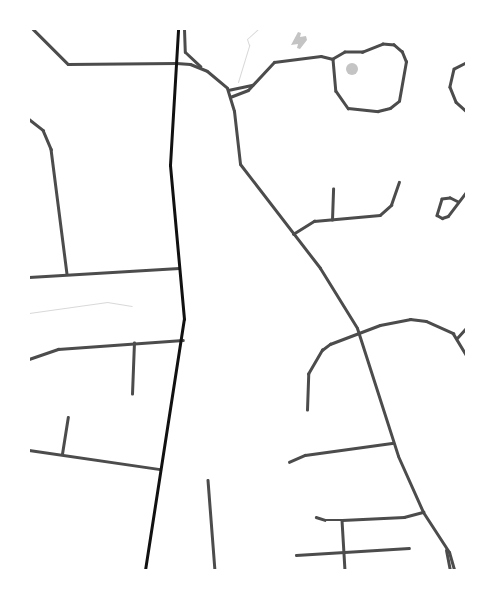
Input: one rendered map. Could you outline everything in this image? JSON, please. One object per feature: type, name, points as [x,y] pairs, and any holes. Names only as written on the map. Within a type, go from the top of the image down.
[{"type":"main road","points":[[145,570],[160,469],[183,340],[184,305],[170,165],[178,29]]},
{"type":"street","points":[[33,29],[68,64],[190,64],[219,78],[228,90],[230,98],[240,164],[320,268],[360,333],[393,443],[423,512],[446,549],[454,570]]},
{"type":"street","points":[[184,29],[184,52],[207,71]]},
{"type":"street","points":[[230,98],[253,85],[269,65],[278,60],[321,56],[333,59],[345,52],[364,52],[383,44],[394,45],[406,62],[399,101],[390,108],[378,111],[348,108],[336,91],[333,59]]},
{"type":"street","points":[[466,64],[454,69],[450,86],[456,102],[466,111]]},
{"type":"street","points":[[228,90],[253,85]]},
{"type":"street","points":[[29,119],[43,130],[51,149],[67,274]]},
{"type":"street","points":[[293,234],[309,223],[380,215],[390,205],[399,182]]},
{"type":"street","points":[[332,220],[333,189]]},
{"type":"street","points":[[458,202],[450,198],[442,199],[436,215],[442,218],[448,216],[466,192]]},
{"type":"street","points":[[29,277],[180,268]]},
{"type":"street","points":[[307,410],[308,374],[316,357],[330,344],[394,320],[410,319],[442,326],[457,338],[466,355]]},
{"type":"street","points":[[457,338],[466,328]]},
{"type":"street","points":[[29,359],[58,349],[183,340]]},
{"type":"street","points":[[132,394],[134,343]]},
{"type":"street","points":[[62,454],[68,417]]},
{"type":"street","points":[[289,462],[305,455],[393,443]]},
{"type":"street","points":[[29,450],[160,469]]},
{"type":"street","points":[[208,480],[215,570]]},
{"type":"street","points":[[316,516],[325,520],[342,520],[404,517],[423,512]]},
{"type":"street","points":[[342,520],[345,570]]},
{"type":"street","points":[[296,555],[408,548]]},
{"type":"street","points":[[446,549],[450,570]]},
{"type":"building","points":[[298,32],[301,33],[300,37],[306,36],[307,40],[300,49],[297,48],[298,44],[291,45]]},
{"type":"building","points":[[350,63],[354,63],[358,69],[354,75],[350,75],[346,71],[346,67]]},
{"type":"waterway","points":[[238,82],[249,45],[247,39],[258,29]]},
{"type":"waterway","points":[[29,313],[107,302],[132,306]]}]
